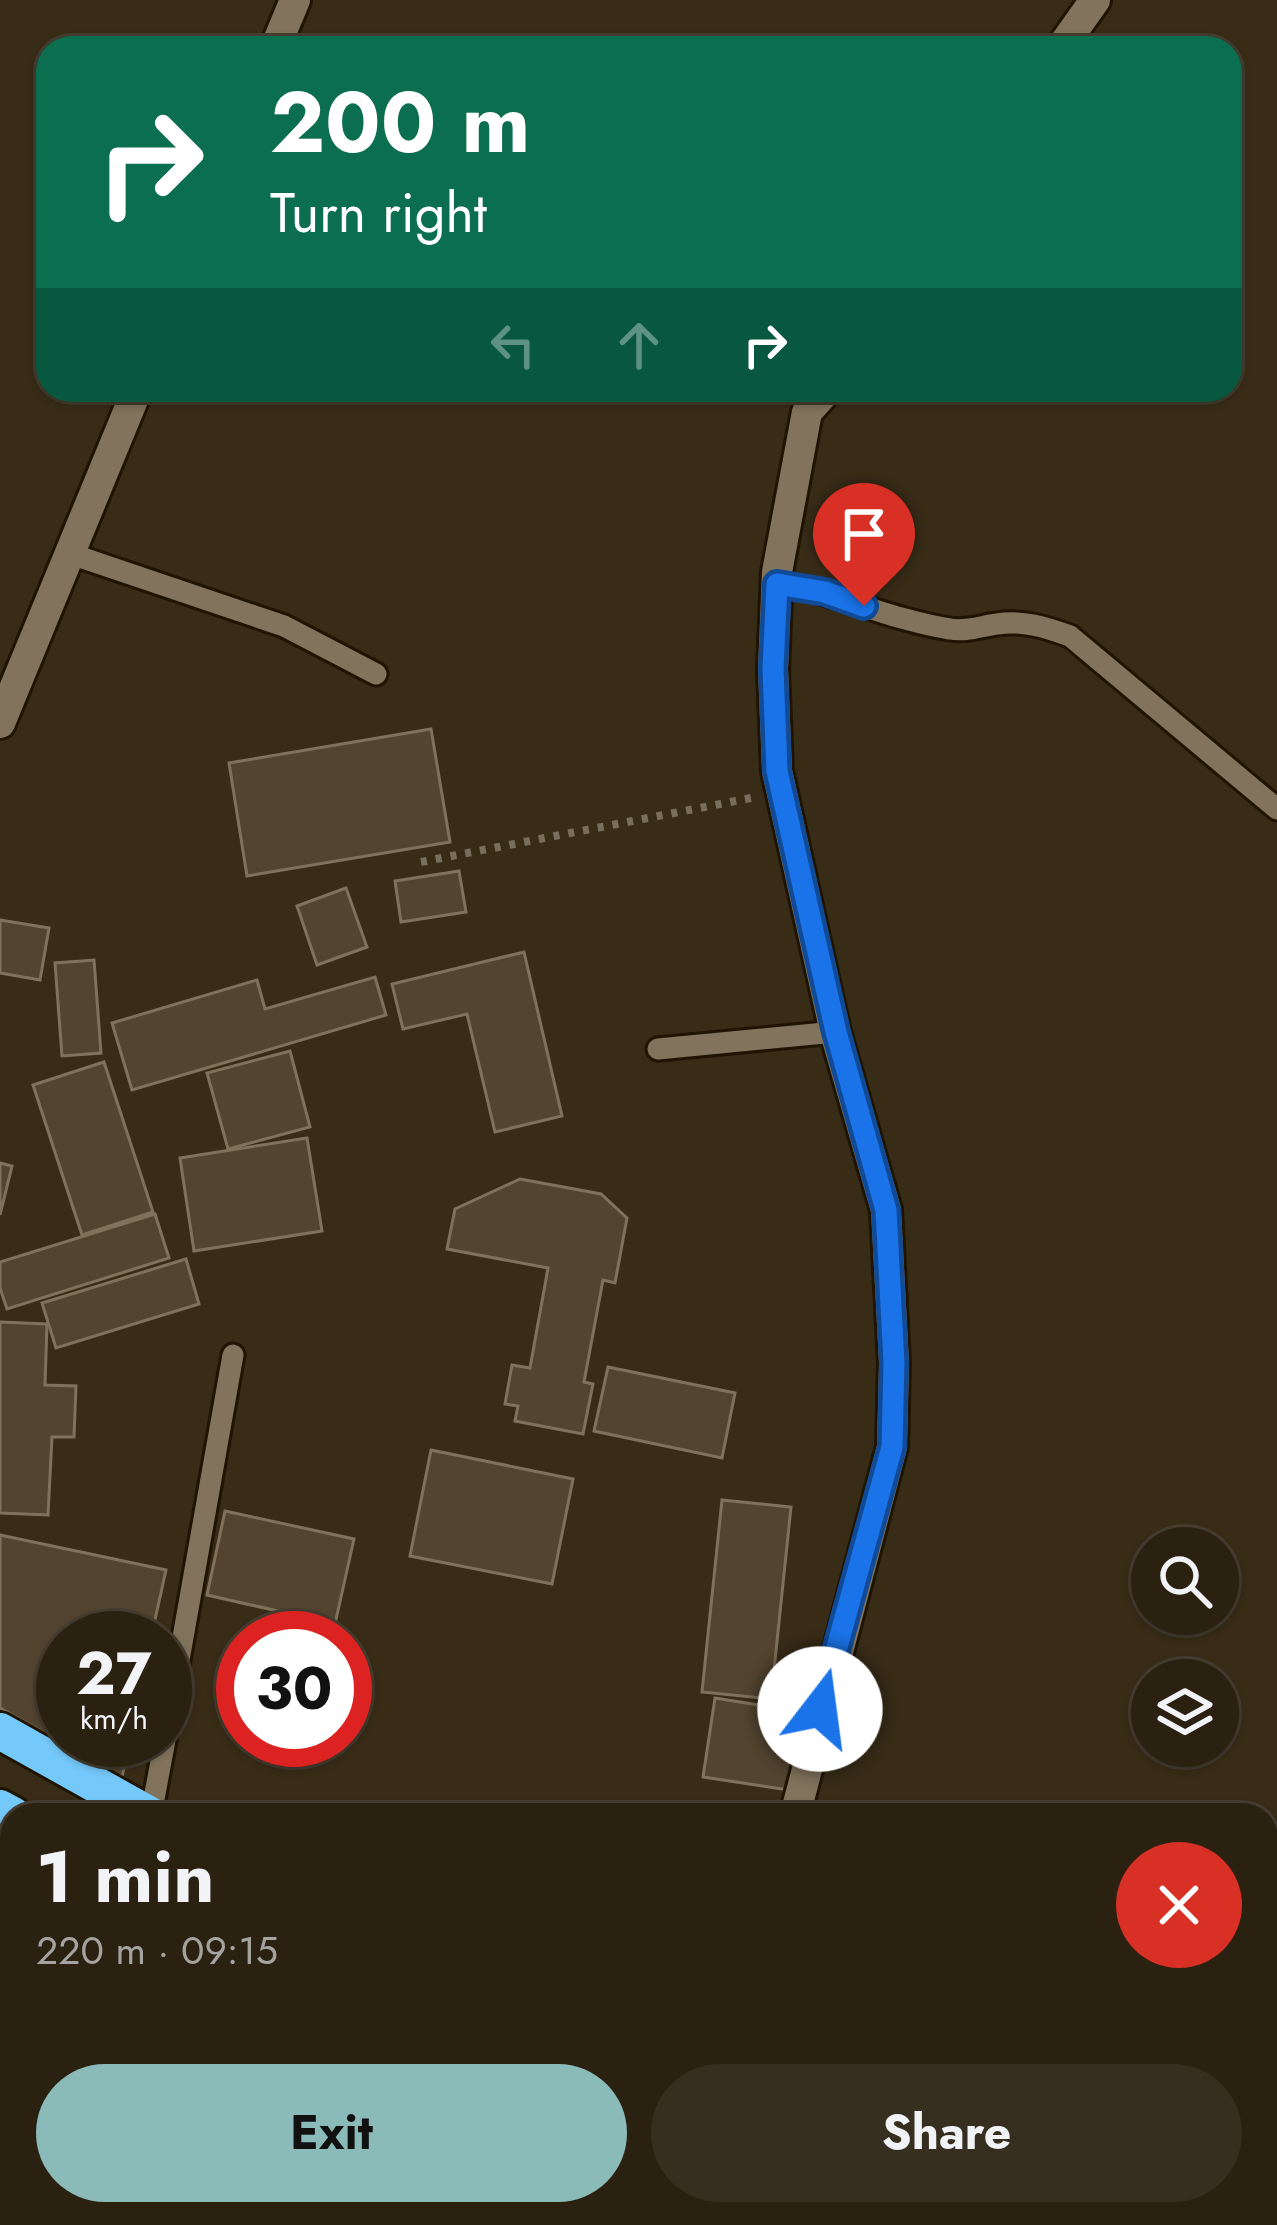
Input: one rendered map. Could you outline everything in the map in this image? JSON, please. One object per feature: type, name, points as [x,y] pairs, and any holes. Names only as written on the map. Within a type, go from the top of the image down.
[{"type":"highway","points":[[0,1731],[129,1803]]},
{"type":"street","points":[[280,36],[295,0]]},
{"type":"street","points":[[1070,36],[1095,0]]},
{"type":"street","points":[[0,723],[132,402]]},
{"type":"street","points":[[798,1803],[892,1447],[894,1363],[886,1210],[836,1032],[777,771],[773,669],[777,584],[796,459],[807,412],[816,402]]},
{"type":"lane","points":[[70,554],[284,626],[376,674]]},
{"type":"lane","points":[[777,584],[825,592],[903,620],[958,631],[1002,623],[1035,624],[1070,636],[1277,809]]},
{"type":"lane","points":[[658,1049],[836,1032]]},
{"type":"lane","points":[[188,1611],[233,1355]]},
{"type":"lane","points":[[153,1803],[160,1767]]},
{"type":"path","points":[[421,862],[782,792]]},
{"type":"building","points":[[431,729],[450,842],[247,876],[229,763]]},
{"type":"building","points":[[459,871],[466,912],[401,922],[395,881]]},
{"type":"building","points":[[346,888],[367,947],[317,965],[297,906]]},
{"type":"building","points":[[0,920],[49,928],[40,980],[0,973]]},
{"type":"building","points":[[524,952],[562,1116],[495,1132],[467,1014],[403,1029],[392,984]]},
{"type":"building","points":[[94,960],[101,1053],[62,1056],[55,963]]},
{"type":"building","points":[[375,977],[386,1015],[132,1090],[112,1023],[257,980],[265,1009]]},
{"type":"building","points":[[290,1051],[310,1127],[228,1149],[207,1073]]},
{"type":"building","points":[[104,1062],[153,1212],[82,1235],[33,1085]]},
{"type":"building","points":[[307,1138],[322,1231],[194,1251],[180,1158]]},
{"type":"building","points":[[0,1163],[12,1166],[0,1215]]},
{"type":"building","points":[[520,1179],[601,1194],[627,1218],[615,1283],[603,1280],[584,1382],[593,1384],[583,1434],[515,1421],[518,1406],[505,1404],[512,1365],[530,1368],[548,1268],[447,1249],[455,1209]]},
{"type":"building","points":[[155,1214],[169,1258],[7,1309],[0,1288],[0,1262]]},
{"type":"building","points":[[186,1259],[199,1304],[56,1348],[42,1303]]},
{"type":"building","points":[[0,1322],[47,1324],[45,1385],[76,1386],[74,1437],[52,1437],[48,1515],[0,1513]]},
{"type":"building","points":[[608,1367],[735,1393],[722,1458],[594,1431]]},
{"type":"building","points":[[431,1450],[573,1479],[552,1584],[410,1556]]},
{"type":"building","points":[[722,1500],[791,1507],[771,1699],[702,1692]]},
{"type":"building","points":[[225,1511],[354,1539],[338,1611],[278,1611],[207,1595]]},
{"type":"building","points":[[0,1535],[166,1570],[157,1611],[36,1611],[36,1728],[0,1708]]},
{"type":"building","points":[[715,1698],[802,1712],[789,1790],[703,1777]]},
{"type":"building","points":[[104,1767],[124,1767],[122,1777]]},
{"type":"route","points":[[820,1709],[892,1447],[894,1363],[886,1210],[836,1032],[777,771],[773,669],[777,584],[825,592],[864,606]]}]
